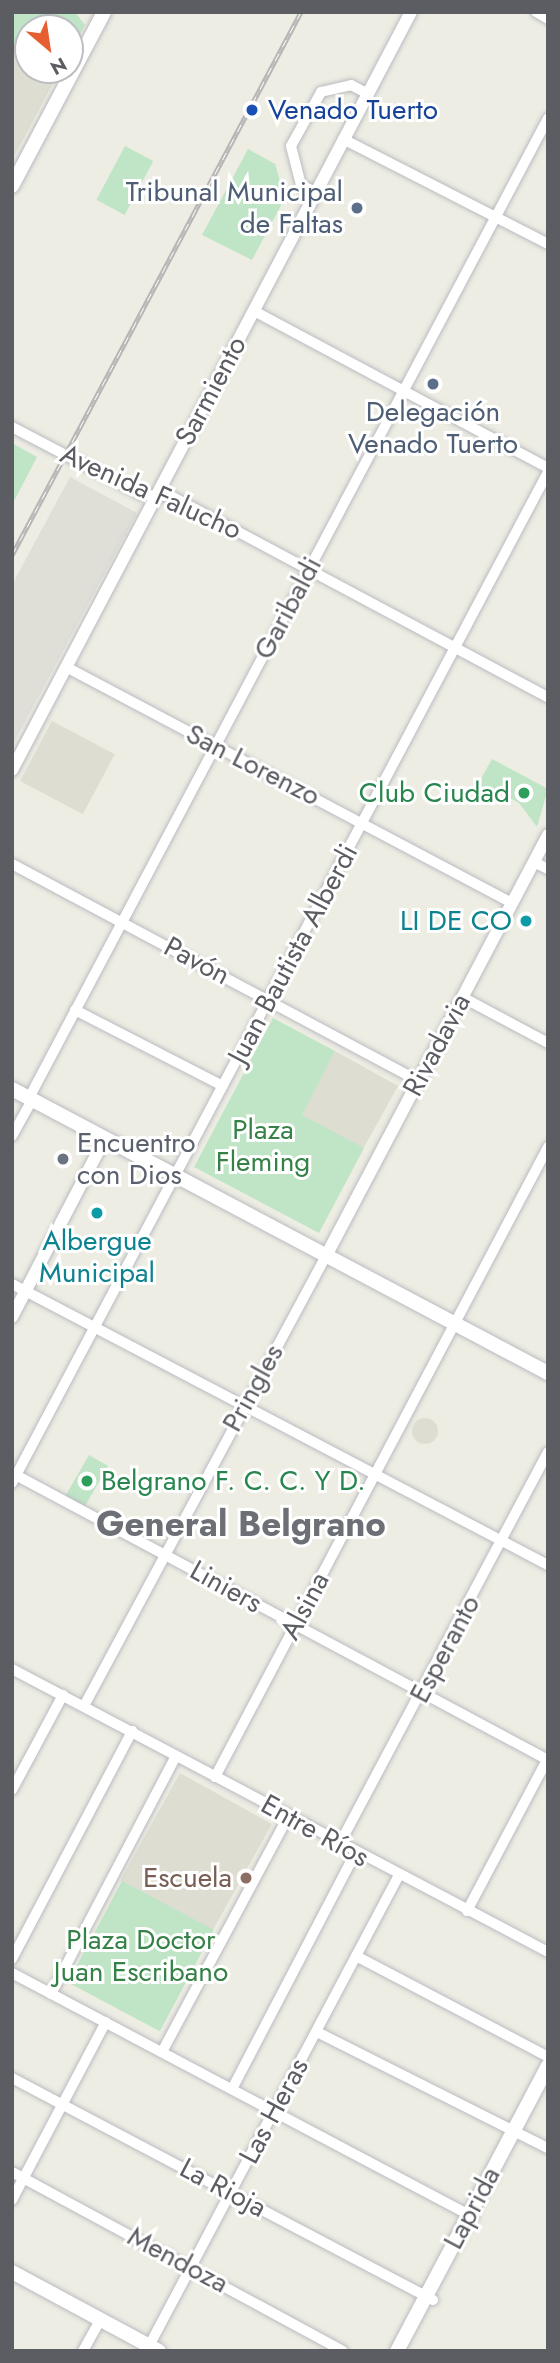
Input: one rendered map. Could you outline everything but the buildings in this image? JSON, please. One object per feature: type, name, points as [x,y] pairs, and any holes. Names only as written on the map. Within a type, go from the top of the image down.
[{"type":"main road","points":[[12,186],[104,12]]},
{"type":"main road","points":[[12,1089],[548,1373]]},
{"type":"main road","name":"Laprida","points":[[397,2351],[517,2133],[548,2066]]},
{"type":"main road","name":"Laprida","points":[[517,2133],[548,2084]]},
{"type":"main road","points":[[12,2272],[154,2348]]},
{"type":"main road","name":"Laprida","points":[[407,2351],[429,2297]]},
{"type":"street","name":"Sarmiento","points":[[12,770],[411,12]]},
{"type":"street","points":[[536,12],[548,19]]},
{"type":"street","points":[[315,192],[301,185],[291,146],[321,92],[351,85],[367,93]]},
{"type":"street","name":"Garibaldi","points":[[12,1136],[121,921],[548,118]]},
{"type":"street","points":[[342,139],[548,244]]},
{"type":"street","points":[[254,311],[548,470]]},
{"type":"street","name":"Avenida Falucho","points":[[12,427],[142,495],[171,496],[548,697]]},
{"type":"street","name":"Juan Bautista Alberdi","points":[[14,1477],[270,999],[548,470]]},
{"type":"street","name":"San Lorenzo","points":[[68,668],[512,903]]},
{"type":"street","name":"Rivadavia","points":[[326,1256],[548,835]]},
{"type":"street","points":[[534,862],[548,869]]},
{"type":"street","name":"Pavón","points":[[12,864],[270,999],[418,1081]]},
{"type":"street","points":[[463,997],[548,1042]]},
{"type":"street","points":[[75,1010],[223,1086]]},
{"type":"street","points":[[12,1317],[104,1140]]},
{"type":"street","name":"Alsina","points":[[215,1777],[548,1147]]},
{"type":"street","name":"Pringles","points":[[84,1706],[244,1404],[326,1256]]},
{"type":"street","points":[[12,1284],[548,1565]]},
{"type":"street","name":"Esperanto","points":[[339,1845],[548,1452]]},
{"type":"street","name":"Liniers","points":[[14,1477],[164,1553],[547,1759]]},
{"type":"street","name":"Entre Ríos","points":[[12,1669],[132,1731],[398,1877],[548,1952]]},
{"type":"street","points":[[12,1790],[15,1776],[63,1695]]},
{"type":"street","points":[[12,1959],[132,1731]]},
{"type":"street","points":[[51,1994],[176,1756]]},
{"type":"street","points":[[467,1911],[547,1759]]},
{"type":"street","points":[[162,2052],[288,1817]]},
{"type":"street","points":[[232,2089],[355,1854]]},
{"type":"street","name":"Las Heras","points":[[154,2348],[192,2267],[398,1877]]},
{"type":"street","points":[[356,1956],[548,2057]]},
{"type":"street","points":[[12,1973],[472,2216]]},
{"type":"street","points":[[12,2200],[106,2022]]},
{"type":"street","points":[[317,2032],[548,2148]]},
{"type":"street","name":"La Rioja","points":[[12,2078],[429,2297]]},
{"type":"street","name":"Mendoza","points":[[12,2172],[343,2351]]},
{"type":"street","points":[[83,2351],[100,2320]]},
{"type":"shaded area","points":[[12,49],[14,84],[53,84],[12,160]]},
{"type":"shaded area","points":[[70,477],[137,513],[12,746],[12,585]]},
{"type":"shaded area","points":[[52,721],[115,754],[83,814],[20,781]]},
{"type":"shaded area","points":[[335,1051],[398,1086],[363,1149],[300,1114]]},
{"type":"shaded area","points":[[425,1418],[434,1422],[438,1431],[434,1440],[425,1444],[416,1440],[412,1431],[416,1422]]},
{"type":"shaded area","points":[[180,1773],[272,1824],[212,1931],[120,1881]]},
{"type":"green space","points":[[12,12],[77,14],[14,14],[14,50]]},
{"type":"green space","points":[[125,146],[153,161],[125,215],[96,200]]},
{"type":"green space","points":[[248,149],[275,164],[285,198],[252,260],[202,235]]},
{"type":"green space","points":[[12,443],[37,457],[12,505]]},
{"type":"green space","name":"Club Ciudad","points":[[492,759],[548,789],[537,827],[519,803],[499,792],[492,804],[473,793]]},
{"type":"green space","name":"Plaza Fleming","points":[[273,1018],[335,1051],[302,1115],[364,1148],[319,1233],[194,1167]]},
{"type":"green space","name":"Belgrano F. C. C. Y D.","points":[[89,1455],[108,1466],[85,1507],[66,1496]]},
{"type":"green space","name":"Plaza Doctor Juan Escribano","points":[[122,1881],[214,1930],[160,2031],[68,1983]]},
{"type":"railway","points":[[12,555],[301,12]]},
{"type":"place","name":"Venado Tuerto","points":[[252,110]]},
{"type":"place","name":"Tribunal Municipal de Faltas","points":[[357,208]]},
{"type":"place","name":"Delegación Venado Tuerto","points":[[433,384]]},
{"type":"place","name":"Club Ciudad","points":[[524,793]]},
{"type":"place","name":"LI DE CO","points":[[526,921]]},
{"type":"place","name":"Encuentro con Dios","points":[[63,1159]]},
{"type":"place","name":"Albergue Municipal","points":[[97,1213]]},
{"type":"place","name":"Belgrano F. C. C. Y D.","points":[[87,1481]]},
{"type":"place","name":"Escuela","points":[[246,1878]]},
{"type":"district","name":"General Belgrano","points":[[241,1524]]}]
